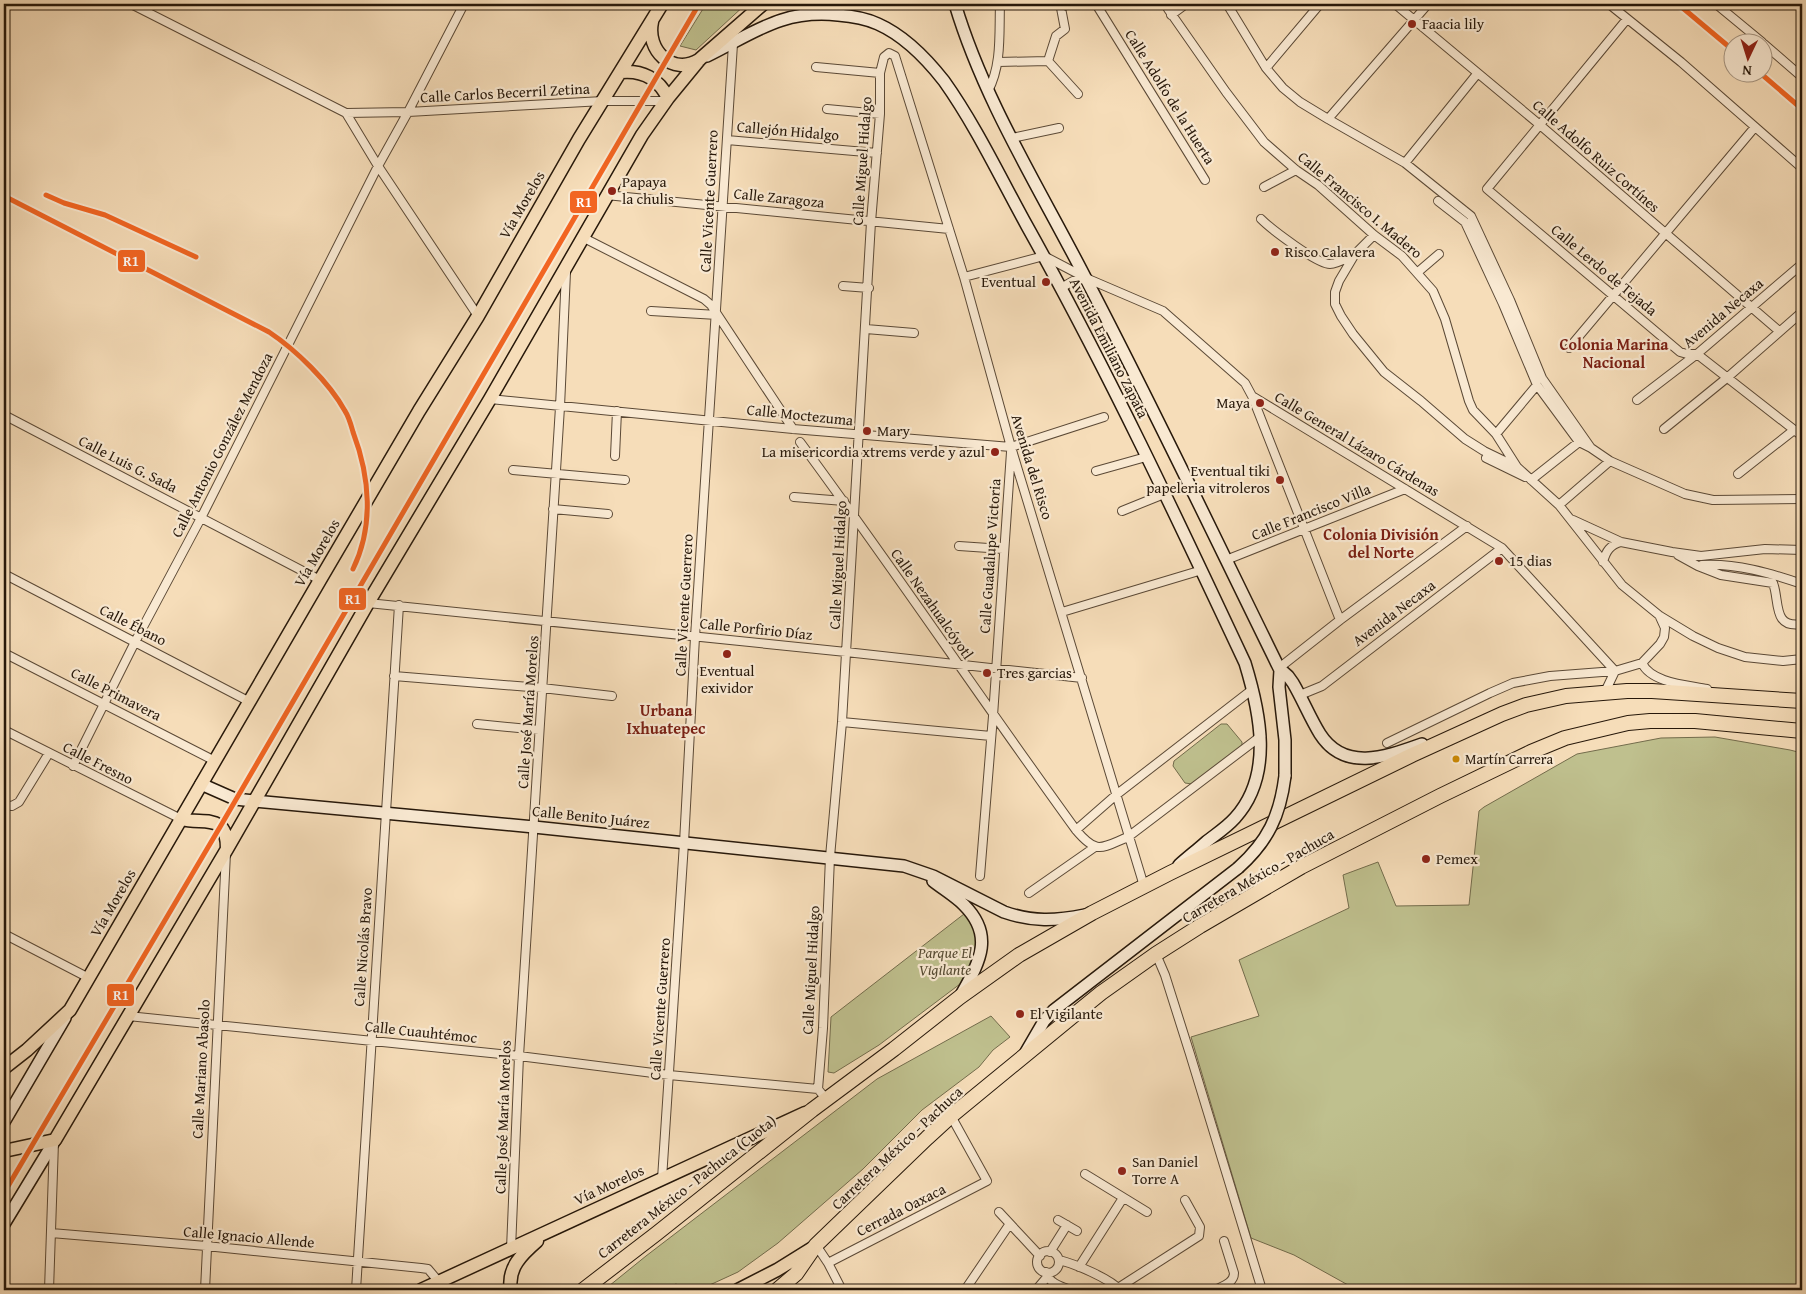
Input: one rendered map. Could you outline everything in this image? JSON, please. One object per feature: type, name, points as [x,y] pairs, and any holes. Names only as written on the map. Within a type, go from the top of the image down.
[{"type":"highway","points":[[812,1110],[822,1094],[1019,956],[1092,913],[1170,873],[1467,730],[1526,705],[1566,696],[1605,692],[1652,691],[1736,695],[1802,701]]},
{"type":"highway","name":"Carretera México - Pachuca","points":[[816,1245],[951,1116],[1101,993],[1200,926],[1301,867],[1440,796],[1531,752],[1565,738],[1628,723],[1657,721],[1695,721],[1802,731]]},
{"type":"highway","name":"Carretera México - Pachuca (Cuota)","points":[[582,1290],[656,1234],[812,1110]]},
{"type":"highway","points":[[777,1290],[796,1274],[816,1245]]},
{"type":"main road","name":"Vía Morelos","points":[[4,1122],[320,580],[478,316],[564,164],[662,4]]},
{"type":"main road","points":[[652,22],[651,41],[661,56],[683,65],[700,60],[730,39],[763,4]]},
{"type":"main road","name":"Avenida Emiliano Zapata","points":[[955,4],[964,33],[988,91],[1152,406],[1280,669]]},
{"type":"main road","name":"Avenida Emiliano Zapata","points":[[730,39],[770,24],[806,14],[858,17],[878,23],[901,36],[921,53],[943,81],[962,110],[1062,288],[1202,570],[1245,663],[1259,714],[1260,757],[1256,780],[1248,800],[1224,830],[1170,873]]},
{"type":"main road","points":[[4,1224],[226,849],[368,603],[490,399],[606,195],[642,135],[667,100],[700,60]]},
{"type":"main road","points":[[621,72],[636,72],[650,77],[661,86],[667,100]]},
{"type":"main road","points":[[1280,669],[1288,676],[1300,695],[1321,735],[1339,752],[1353,757],[1367,759],[1386,756],[1467,730]]},
{"type":"main road","points":[[1024,1056],[1044,1021],[1054,1010],[1238,868],[1269,833],[1279,810],[1285,776],[1284,722],[1279,686],[1280,669]]},
{"type":"main road","name":"Calle Benito Juárez","points":[[201,784],[235,799],[904,866],[953,886],[1004,912],[1032,920],[1055,920],[1092,913]]},
{"type":"main road","points":[[181,819],[190,821],[206,820],[217,824],[224,834],[226,849]]},
{"type":"main road","name":"Calle Benito Juárez","points":[[924,873],[964,904],[976,919],[982,935],[980,957],[960,997]]},
{"type":"main road","points":[[4,1068],[27,1050],[70,1010]]},
{"type":"main road","name":"Vía Morelos","points":[[421,1290],[772,1126],[812,1110]]},
{"type":"main road","points":[[4,1151],[54,1140]]},
{"type":"main road","points":[[511,1290],[512,1270],[521,1255],[548,1231]]},
{"type":"main road","points":[[738,1290],[777,1270],[816,1245]]},
{"type":"street","name":"Calle Carlos Becerril Zetina","points":[[131,4],[346,113],[408,112],[603,101],[667,100]]},
{"type":"street","name":"Calle Antonio González Mendoza","points":[[73,766],[135,642],[201,518],[378,166],[464,4]]},
{"type":"street","points":[[988,91],[994,79],[998,62],[1000,4]]},
{"type":"street","points":[[1048,61],[1056,36],[1064,29],[1061,8],[1068,4]]},
{"type":"street","name":"Calle Adolfo de la Huerta","points":[[1096,4],[1205,180]]},
{"type":"street","name":"Calle Francisco I. Madero","points":[[1186,4],[1170,12],[1264,142],[1296,170],[1318,185],[1374,235],[1402,256],[1418,272],[1440,305],[1473,410],[1496,434],[1517,467],[1560,505],[1602,562],[1622,585],[1660,616],[1693,636],[1718,648],[1744,657],[1783,661],[1802,659]]},
{"type":"street","points":[[1226,4],[1266,68],[1283,88],[1300,102],[1405,163],[1471,216],[1510,300],[1542,378],[1592,448]]},
{"type":"street","points":[[1266,68],[1320,4]]},
{"type":"street","name":"Calle Adolfo Ruiz Cortínes","points":[[1395,4],[1540,125],[1779,331]]},
{"type":"street","points":[[1328,119],[1428,4]]},
{"type":"street","points":[[1608,4],[1681,62],[1802,168]]},
{"type":"street","points":[[1716,4],[1750,32]]},
{"type":"street","points":[[1540,125],[1627,19]]},
{"type":"street","name":"Calle Vicente Guerrero","points":[[662,1178],[717,315],[727,140],[730,39]]},
{"type":"street","points":[[1774,53],[1802,77]]},
{"type":"street","name":"Avenida del Risco","points":[[880,73],[886,54],[895,56],[950,229],[1011,447],[1144,886]]},
{"type":"street","points":[[998,62],[1048,61],[1078,94]]},
{"type":"street","points":[[816,67],[880,73]]},
{"type":"street","name":"Calle Miguel Hidalgo","points":[[822,1094],[830,858],[842,722],[855,519],[869,288],[871,222],[880,114],[880,73]]},
{"type":"street","points":[[1405,163],[1477,74]]},
{"type":"street","points":[[827,109],[880,114]]},
{"type":"street","points":[[346,113],[378,166],[478,316]]},
{"type":"street","name":"Calle Lerdo de Tejada","points":[[1540,125],[1487,189],[1680,352],[1696,354],[1802,436]]},
{"type":"street","points":[[1568,348],[1614,296],[1755,127]]},
{"type":"street","points":[[1012,138],[1059,128]]},
{"type":"street","name":"Callejón Hidalgo","points":[[727,140],[877,153]]},
{"type":"street","points":[[1264,187],[1296,170]]},
{"type":"street","name":"Calle Zaragoza","points":[[606,195],[950,229]]},
{"type":"street","points":[[1438,201],[1465,222],[1503,304],[1537,385],[1579,442],[1592,448],[1610,461],[1685,494],[1699,498],[1713,500],[1802,499]]},
{"type":"street","points":[[1260,219],[1270,228],[1324,263],[1336,262],[1356,254]]},
{"type":"street","points":[[1374,235],[1356,254],[1339,281],[1335,292],[1335,304],[1353,334],[1384,372],[1466,439],[1484,451],[1517,467]]},
{"type":"street","points":[[582,237],[704,299],[711,305],[793,429]]},
{"type":"street","points":[[1418,272],[1439,254]]},
{"type":"street","points":[[964,277],[1044,256]]},
{"type":"street","name":"Calle General Lázaro Cárdenas","points":[[1044,256],[1086,278],[1163,311],[1245,383],[1252,396],[1502,548],[1615,671]]},
{"type":"street","name":"Avenida Necaxa","points":[[1637,400],[1696,354],[1802,264]]},
{"type":"street","name":"Calle José María Morelos","points":[[511,1249],[518,1056],[560,407],[566,267]]},
{"type":"street","points":[[1062,288],[1073,281],[1086,278]]},
{"type":"street","points":[[843,286],[869,288]]},
{"type":"street","points":[[652,311],[717,315]]},
{"type":"street","points":[[1664,429],[1728,377],[1802,312]]},
{"type":"street","points":[[866,329],[914,333]]},
{"type":"street","points":[[1496,434],[1537,385]]},
{"type":"street","points":[[1252,396],[1340,620]]},
{"type":"street","name":"Calle Moctezuma","points":[[490,399],[793,429],[1011,447],[1104,417]]},
{"type":"street","points":[[615,456],[618,411]]},
{"type":"street","points":[[1429,414],[1482,456],[1531,480],[1579,442]]},
{"type":"street","name":"Calle Luis G. Sada","points":[[4,415],[320,580]]},
{"type":"street","points":[[1738,474],[1794,430]]},
{"type":"street","name":"Calle Nezahualcóyotl","points":[[800,442],[844,501],[993,716],[1076,830],[1087,843],[1096,847]]},
{"type":"street","name":"Calle Guadalupe Victoria","points":[[980,876],[1011,447]]},
{"type":"street","points":[[1096,471],[1146,457]]},
{"type":"street","points":[[1560,505],[1610,461]]},
{"type":"street","points":[[513,470],[625,480]]},
{"type":"street","name":"Calle Francisco Villa","points":[[1226,560],[1405,489]]},
{"type":"street","points":[[1122,511],[1164,494]]},
{"type":"street","points":[[794,497],[844,501]]},
{"type":"street","points":[[553,509],[608,514]]},
{"type":"street","points":[[1571,519],[1621,542],[1701,556],[1765,549],[1802,550]]},
{"type":"street","name":"Avenida Necaxa","points":[[1280,669],[1340,620],[1466,526]]},
{"type":"street","points":[[1602,562],[1609,548],[1621,542]]},
{"type":"street","points":[[959,546],[1003,549]]},
{"type":"street","name":"Avenida Necaxa","points":[[1300,695],[1322,686],[1502,548]]},
{"type":"street","points":[[1672,552],[1698,566],[1721,575],[1773,583],[1778,612],[1782,619],[1786,623],[1802,624]]},
{"type":"street","points":[[1698,566],[1724,564],[1774,575],[1802,584]]},
{"type":"street","points":[[1062,612],[1202,570]]},
{"type":"street","name":"Calle Ébano","points":[[4,574],[250,702]]},
{"type":"street","name":"Calle Porfirio Díaz","points":[[368,603],[547,620],[1082,678]]},
{"type":"street","name":"Calle Nicolás Bravo","points":[[356,1290],[399,605]]},
{"type":"street","points":[[1387,742],[1490,692],[1513,683],[1550,676],[1615,671],[1642,663],[1664,637],[1664,628],[1660,616]]},
{"type":"street","name":"Calle Primavera","points":[[4,653],[215,761]]},
{"type":"street","points":[[1642,663],[1648,672],[1658,678],[1736,695]]},
{"type":"street","points":[[1605,692],[1615,671]]},
{"type":"street","points":[[394,676],[542,688],[612,696]]},
{"type":"street","points":[[1076,830],[1116,796],[1253,690]]},
{"type":"street","points":[[842,722],[991,736]]},
{"type":"street","points":[[477,724],[539,730]]},
{"type":"street","name":"Calle Fresno","points":[[4,730],[181,819]]},
{"type":"street","points":[[1029,893],[1096,847],[1103,847],[1128,837],[1261,736]]},
{"type":"street","points":[[8,806],[19,802],[49,753]]},
{"type":"street","name":"Calle Mariano Abasolo","points":[[205,1290],[226,849]]},
{"type":"street","points":[[4,934],[89,978]]},
{"type":"street","points":[[1156,954],[1165,975],[1262,1290]]},
{"type":"street","name":"Calle Cuauhtémoc","points":[[128,1016],[518,1056],[822,1094]]},
{"type":"street","name":"Cerrada Oaxaca","points":[[828,1263],[987,1181],[951,1116]]},
{"type":"street","points":[[49,1290],[54,1140]]},
{"type":"street","points":[[1085,1174],[1147,1212]]},
{"type":"street","points":[[1079,1267],[1123,1198]]},
{"type":"street","points":[[1059,1260],[1079,1267],[1119,1289],[1199,1236],[1200,1227],[1185,1200]]},
{"type":"street","points":[[999,1212],[1040,1256]]},
{"type":"street","points":[[1058,1220],[1077,1231]]},
{"type":"street","points":[[965,1290],[1010,1225]]},
{"type":"street","points":[[1050,1252],[1067,1225]]},
{"type":"street","name":"Calle Ignacio Allende","points":[[51,1233],[206,1246],[422,1268],[428,1269],[439,1282]]},
{"type":"street","points":[[1215,1290],[1231,1281],[1234,1277],[1224,1241]]},
{"type":"street","points":[[816,1245],[842,1290]]},
{"type":"street","points":[[1036,1290],[1046,1275],[1056,1270],[1059,1260],[1056,1254],[1050,1252],[1044,1252],[1040,1256],[1038,1266],[1046,1275],[1058,1285],[1072,1290]]},
{"type":"green space","points":[[706,4],[746,4],[696,50],[680,46]]},
{"type":"green space","points":[[1221,724],[1227,724],[1242,742],[1242,746],[1192,784],[1185,783],[1173,766],[1174,761]]},
{"type":"green space","points":[[1715,737],[1802,753],[1802,1290],[1357,1290],[1294,1255],[1251,1238],[1191,1037],[1259,1016],[1239,960],[1349,908],[1343,875],[1378,862],[1396,906],[1469,905],[1479,811],[1484,807],[1577,754],[1661,738]]},
{"type":"green space","name":"Parque El Vigilante","points":[[964,914],[972,919],[980,941],[968,978],[879,1045],[834,1073],[828,1072],[831,1017]]},
{"type":"green space","points":[[991,1016],[1010,1037],[993,1050],[979,1067],[922,1110],[863,1169],[778,1243],[738,1272],[701,1289],[688,1290],[676,1284],[658,1290],[604,1290],[877,1079]]},
{"type":"transit line","name":"R1","points":[[4,1193],[220,827],[699,4]]},
{"type":"transit line","name":"R1","points":[[1678,4],[1724,43]]},
{"type":"transit line","name":"R1","points":[[1771,82],[1802,109]]},
{"type":"transit line","name":"R1","points":[[46,195],[64,203],[105,215],[196,257]]},
{"type":"transit line","name":"R1","points":[[4,196],[269,332],[311,367],[330,389],[346,413],[363,466],[366,484],[367,519],[360,553],[353,569]]},
{"type":"place","name":"Faacia lily","points":[[1412,24]]},
{"type":"place","name":"Papaya la chulis","points":[[612,191]]},
{"type":"place","name":"Risco Calavera","points":[[1275,252]]},
{"type":"place","name":"Eventual","points":[[1046,282]]},
{"type":"place","name":"Maya","points":[[1260,403]]},
{"type":"place","name":"Mary","points":[[867,431]]},
{"type":"place","name":"La misericordia xtrems verde y azul","points":[[995,452]]},
{"type":"place","name":"Eventual tiki papeleria vitroleros","points":[[1280,480]]},
{"type":"place","name":"15 dias","points":[[1499,561]]},
{"type":"place","name":"Eventual exividor","points":[[727,654]]},
{"type":"place","name":"Tres garcias","points":[[987,673]]},
{"type":"place","name":"Martín Carrera","points":[[1456,759]]},
{"type":"place","name":"Pemex","points":[[1426,859]]},
{"type":"place","name":"El Vigilante","points":[[1020,1014]]},
{"type":"place","name":"San Daniel Torre A","points":[[1122,1171]]},
{"type":"district","name":"Colonia Marina Nacional","points":[[1614,353]]},
{"type":"district","name":"Colonia División del Norte","points":[[1381,543]]},
{"type":"district","name":"Urbana Ixhuatepec","points":[[666,719]]}]
